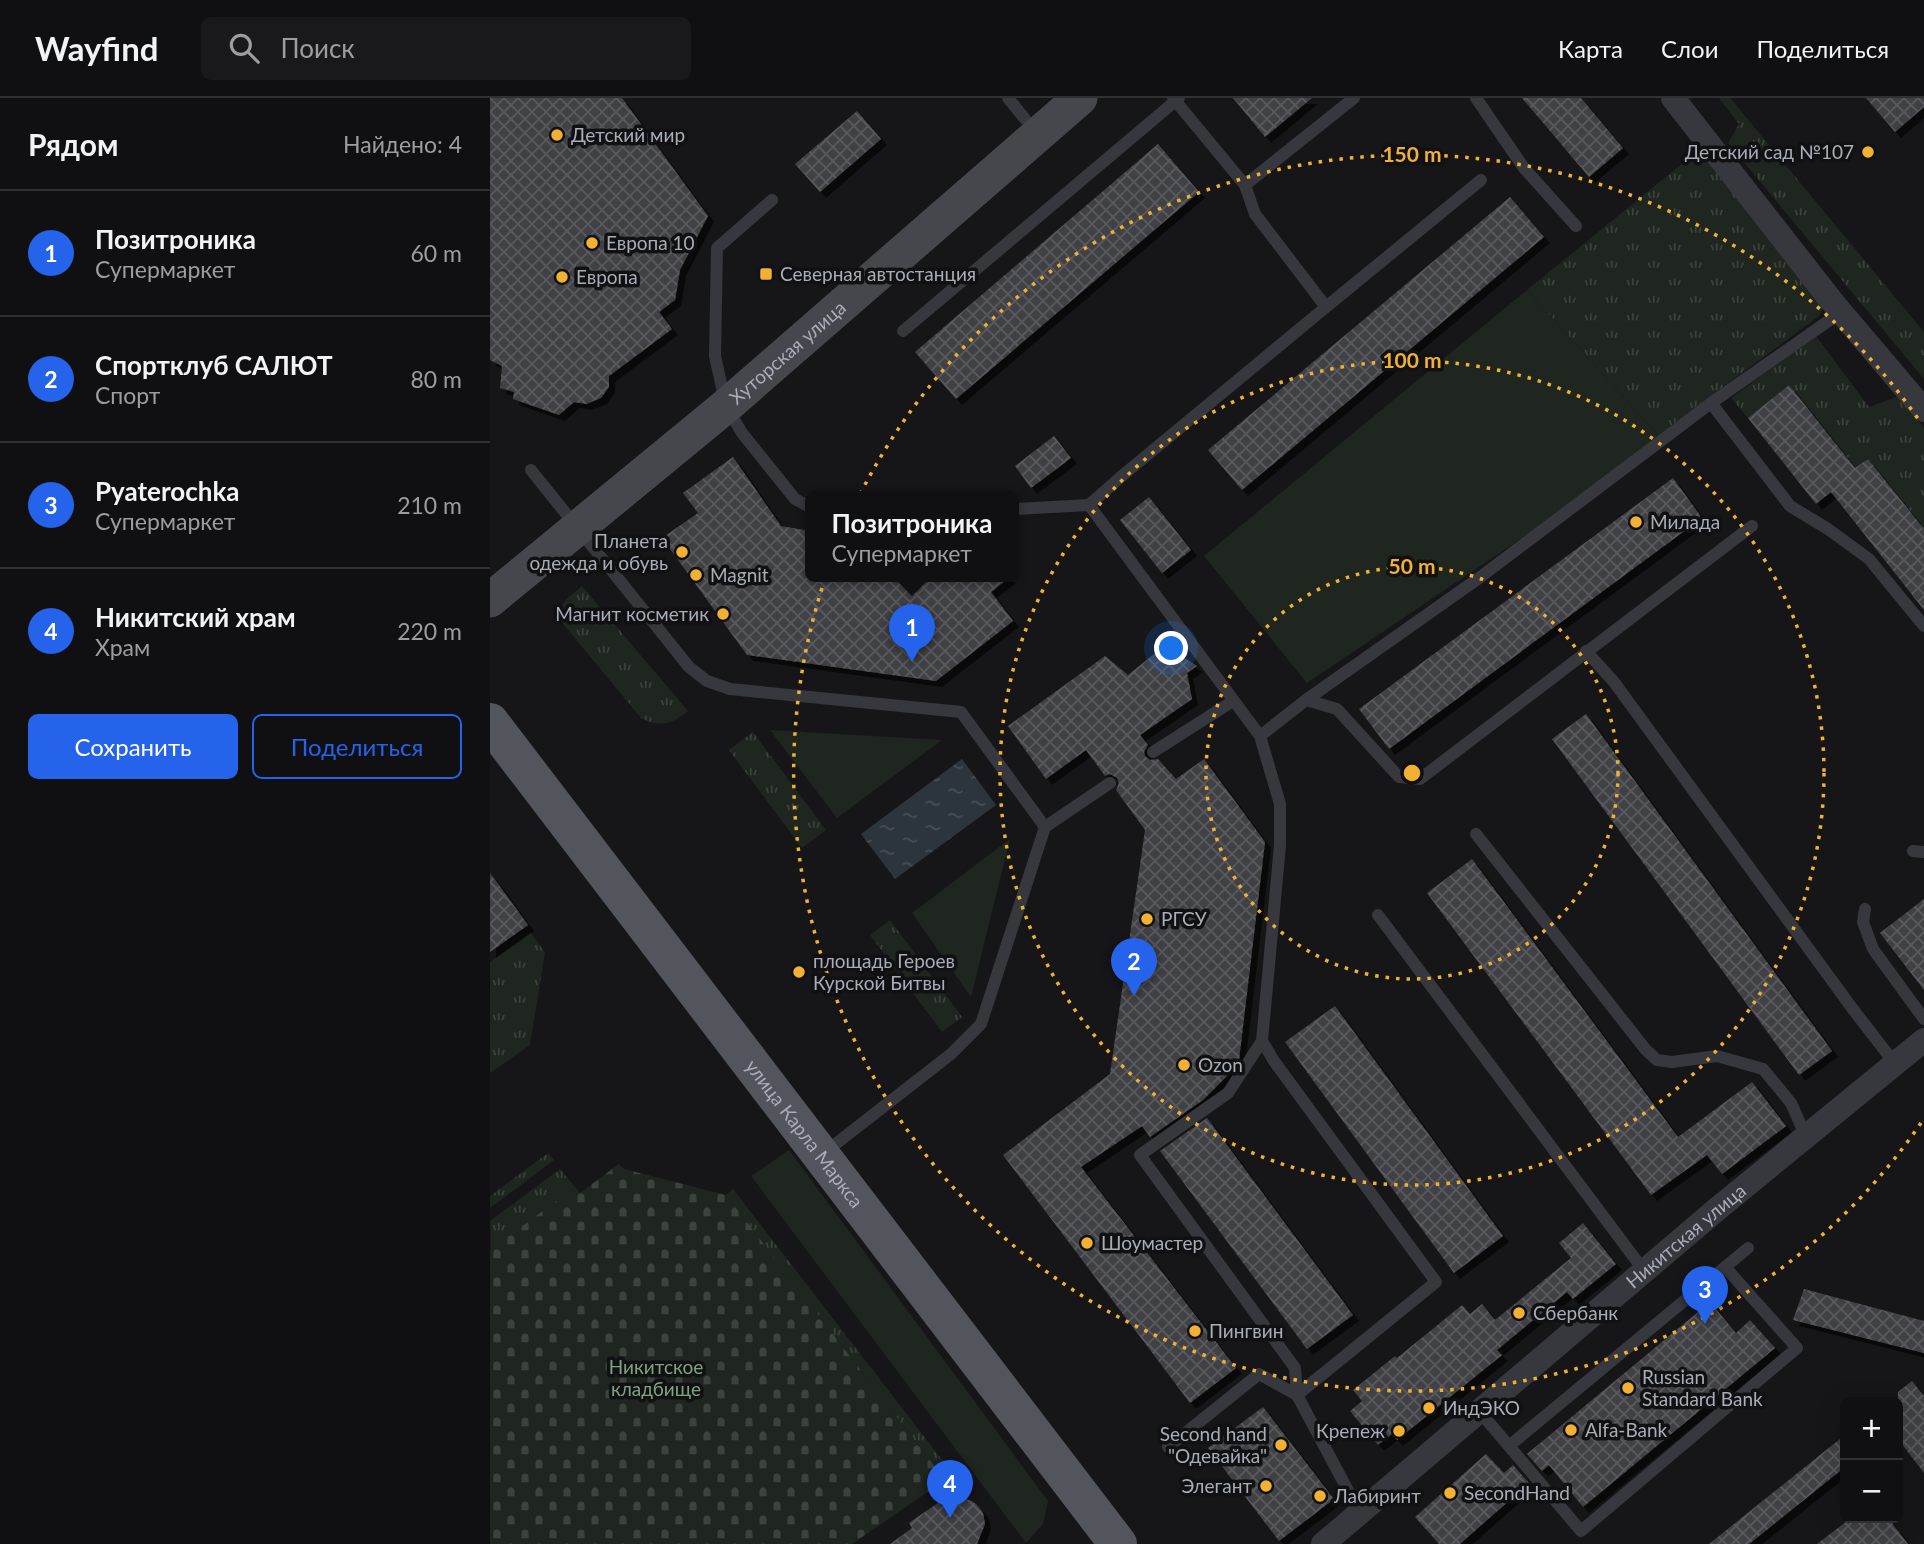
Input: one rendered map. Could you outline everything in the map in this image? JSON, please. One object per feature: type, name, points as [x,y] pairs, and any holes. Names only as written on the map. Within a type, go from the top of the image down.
[{"type":"main road","name":"улица Карла Маркса","points":[[490,722],[1118,1544]]},
{"type":"street","name":"Хуторская улица","points":[[490,600],[726,406],[1080,98]]},
{"type":"street","points":[[1673,98],[1833,304],[1924,410]]},
{"type":"street","name":"Никитская улица","points":[[1324,1544],[1716,1210],[1924,1040]]},
{"type":"lane","points":[[1007,98],[1025,119]]},
{"type":"lane","points":[[1245,185],[1354,98]]},
{"type":"lane","points":[[1476,98],[1524,168],[1576,226]]},
{"type":"lane","points":[[903,331],[1176,99],[1245,185],[1255,214],[1326,307]]},
{"type":"lane","points":[[1019,509],[1089,505],[1481,180]]},
{"type":"lane","points":[[772,200],[717,248],[715,356],[726,406],[742,433],[795,499],[805,504]]},
{"type":"lane","points":[[1260,736],[1306,700],[1479,579],[1710,403],[1837,315],[1833,304]]},
{"type":"lane","points":[[1710,403],[1790,506],[1869,559],[1924,626]]},
{"type":"lane","points":[[531,470],[689,667],[707,681],[730,689],[961,712],[1045,827]]},
{"type":"lane","points":[[1089,505],[1260,736],[1280,804],[1280,845],[1262,1041],[1228,1093],[1140,1155],[1295,1368],[1297,1395],[1360,1513]]},
{"type":"lane","points":[[1306,700],[1337,709],[1399,777],[1420,779],[1752,526]]},
{"type":"lane","points":[[1586,652],[1614,682],[1896,1065]]},
{"type":"lane","points":[[1153,752],[1233,701]]},
{"type":"lane","points":[[821,1155],[951,1054],[981,1024],[1045,827],[1110,783]]},
{"type":"lane","points":[[1476,834],[1657,1060],[1672,1062],[1717,1056],[1763,1069],[1791,1103],[1806,1137]]},
{"type":"lane","points":[[1865,909],[1863,922],[1873,949],[1924,1019]]},
{"type":"lane","points":[[1378,915],[1645,1272]]},
{"type":"lane","points":[[1262,1041],[1273,1061],[1436,1282],[1297,1395]]},
{"type":"lane","points":[[1509,1446],[1748,1248]]},
{"type":"lane","points":[[1479,1411],[1581,1531],[1797,1349],[1725,1267]]},
{"type":"lane","points":[[1168,1447],[1259,1374],[1297,1395]]},
{"type":"green space","points":[[1719,98],[1730,98],[1924,332],[1924,379],[1728,143],[1739,124]]},
{"type":"green space","points":[[1700,149],[1824,307],[1819,316],[1658,435],[1527,290]]},
{"type":"green space","points":[[1527,290],[1658,435],[1562,511],[1307,683],[1204,556]]},
{"type":"green space","points":[[1816,336],[1869,407],[1899,396],[1924,428],[1924,530],[1868,459],[1855,468],[1789,385],[1748,418],[1731,398]]},
{"type":"green space","points":[[582,586],[688,711],[677,719],[660,724],[641,718],[564,625],[561,607]]},
{"type":"green space","points":[[770,730],[942,740],[837,818]]},
{"type":"green space","points":[[753,732],[826,830],[802,848],[729,750]]},
{"type":"green space","points":[[1010,839],[971,997],[912,913]]},
{"type":"green space","points":[[890,920],[962,1017],[942,1032],[870,935]]},
{"type":"green space","points":[[530,932],[545,952],[530,1045],[490,1073],[490,962]]},
{"type":"green space","points":[[789,1150],[1048,1501],[1043,1524],[1026,1543],[751,1176]]},
{"type":"green space","points":[[548,1153],[554,1160],[490,1208],[490,1196]]},
{"type":"green space","name":"Никитское кладбище","points":[[619,1164],[624,1169],[726,1195],[945,1480],[852,1544],[490,1544],[490,1250],[575,1187],[580,1193]]},
{"type":"green space","points":[[560,1169],[575,1187],[491,1250],[490,1221]]},
{"type":"green space","points":[[733,1189],[953,1474],[945,1480],[726,1195]]},
{"type":"water","points":[[962,759],[996,805],[895,879],[861,834]]},
{"type":"building","name":"Европа 10","points":[[490,98],[622,98],[708,216],[680,270],[675,300],[659,312],[672,329],[609,376],[609,387],[601,398],[586,404],[574,402],[559,415],[513,399],[514,392],[500,388],[502,366],[490,360]]},
{"type":"building","points":[[1233,98],[1312,98],[1265,137]]},
{"type":"building","points":[[1522,98],[1581,98],[1623,148],[1589,177]]},
{"type":"building","points":[[1866,98],[1924,98],[1924,107],[1895,132]]},
{"type":"building","points":[[857,111],[881,139],[820,192],[795,164]]},
{"type":"building","points":[[1158,144],[1199,192],[956,399],[915,352]]},
{"type":"building","points":[[1510,197],[1544,237],[1242,490],[1208,450]]},
{"type":"building","points":[[1789,385],[1855,468],[1868,459],[1924,529],[1924,610],[1831,492],[1816,504],[1748,418]]},
{"type":"building","points":[[1054,436],[1071,458],[1031,488],[1015,466]]},
{"type":"building","points":[[733,457],[781,526],[805,530],[805,582],[1004,582],[991,592],[1013,621],[936,681],[747,655],[662,538],[698,513],[683,493]]},
{"type":"building","points":[[1673,478],[1702,518],[1389,749],[1359,709]]},
{"type":"building","points":[[1149,497],[1191,550],[1162,573],[1120,520]]},
{"type":"building","points":[[1165,645],[1197,666],[1187,673],[1192,699],[1140,735],[1148,745],[1145,756],[1150,760],[1158,759],[1176,779],[1204,759],[1265,842],[1239,1060],[1232,1071],[1203,1100],[1150,1137],[1142,1126],[1081,1167],[1236,1368],[1190,1403],[1003,1155],[1110,1074],[1145,830],[1116,790],[1119,783],[1117,778],[1110,774],[1105,776],[1086,750],[1046,779],[1008,726],[1105,656],[1128,675]]},
{"type":"building","points":[[1586,714],[1832,1051],[1799,1075],[1552,739]]},
{"type":"building","points":[[1472,859],[1678,1137],[1752,1082],[1786,1126],[1722,1174],[1707,1155],[1651,1195],[1427,893]]},
{"type":"building","points":[[490,873],[528,925],[490,952]]},
{"type":"building","points":[[1924,899],[1924,990],[1880,933]]},
{"type":"building","points":[[1335,1006],[1503,1236],[1454,1273],[1285,1042]]},
{"type":"building","points":[[1207,1118],[1353,1315],[1307,1349],[1160,1151]]},
{"type":"building","points":[[1583,1223],[1616,1264],[1573,1299],[1567,1292],[1497,1350],[1502,1355],[1397,1440],[1392,1434],[1378,1445],[1350,1411],[1362,1401],[1353,1390],[1462,1305],[1470,1314],[1482,1304],[1495,1320],[1571,1258],[1559,1243]]},
{"type":"building","points":[[1804,1289],[1924,1321],[1924,1353],[1793,1320]]},
{"type":"building","points":[[1710,1302],[1736,1333],[1750,1320],[1775,1348],[1583,1507],[1549,1465],[1542,1471],[1527,1454]]},
{"type":"building","points":[[1912,1381],[1924,1396],[1924,1473],[1903,1446],[1903,1397],[1898,1397],[1898,1392]]},
{"type":"building","points":[[1263,1407],[1334,1499],[1279,1541],[1208,1448]]},
{"type":"building","points":[[1840,1439],[1840,1471],[1749,1544],[1709,1544]]},
{"type":"building","points":[[1486,1454],[1504,1473],[1513,1465],[1529,1483],[1460,1544],[1439,1544],[1415,1517]]},
{"type":"building","points":[[945,1498],[947,1502],[963,1498],[972,1501],[983,1513],[985,1524],[977,1544],[890,1544],[912,1528],[909,1523]]},
{"type":"building","points":[[1844,1523],[1892,1523],[1908,1544],[1817,1544]]},
{"type":"place","name":"Детский мир","points":[[557,135]]},
{"type":"place","name":"Детский сад №107","points":[[1868,152]]},
{"type":"place","name":"Европа 10","points":[[592,243]]},
{"type":"place","name":"Северная автостанция","points":[[766,274]]},
{"type":"place","name":"Европа","points":[[562,277]]},
{"type":"place","name":"Милада","points":[[1636,522]]},
{"type":"place","name":"Планета одежда и обувь","points":[[682,552]]},
{"type":"place","name":"Magnit","points":[[696,575]]},
{"type":"place","name":"Магнит косметик","points":[[723,614]]},
{"type":"place","name":"Позитроника","points":[[912,662]]},
{"type":"place","name":"РГСУ","points":[[1147,919]]},
{"type":"place","name":"площадь Героев Курской Битвы","points":[[799,972]]},
{"type":"place","name":"Спортклуб САЛЮТ","points":[[1134,996]]},
{"type":"place","name":"Ozon","points":[[1184,1065]]},
{"type":"place","name":"Шоумастер","points":[[1087,1243]]},
{"type":"place","name":"Сбербанк","points":[[1519,1313]]},
{"type":"place","name":"Pyaterochka","points":[[1705,1324]]},
{"type":"place","name":"Пингвин","points":[[1195,1331]]},
{"type":"place","name":"Russian Standard Bank","points":[[1628,1388]]},
{"type":"place","name":"ИндЭКО","points":[[1429,1408]]},
{"type":"place","name":"Alfa-Bank","points":[[1571,1430]]},
{"type":"place","name":"Крепеж","points":[[1399,1431]]},
{"type":"place","name":"Second hand \"Одевайка\"","points":[[1281,1445]]},
{"type":"place","name":"Элегант","points":[[1266,1486]]},
{"type":"place","name":"SecondHand","points":[[1450,1493]]},
{"type":"place","name":"Лабиринт","points":[[1320,1496]]},
{"type":"place","name":"Никитский храм","points":[[950,1518]]}]
